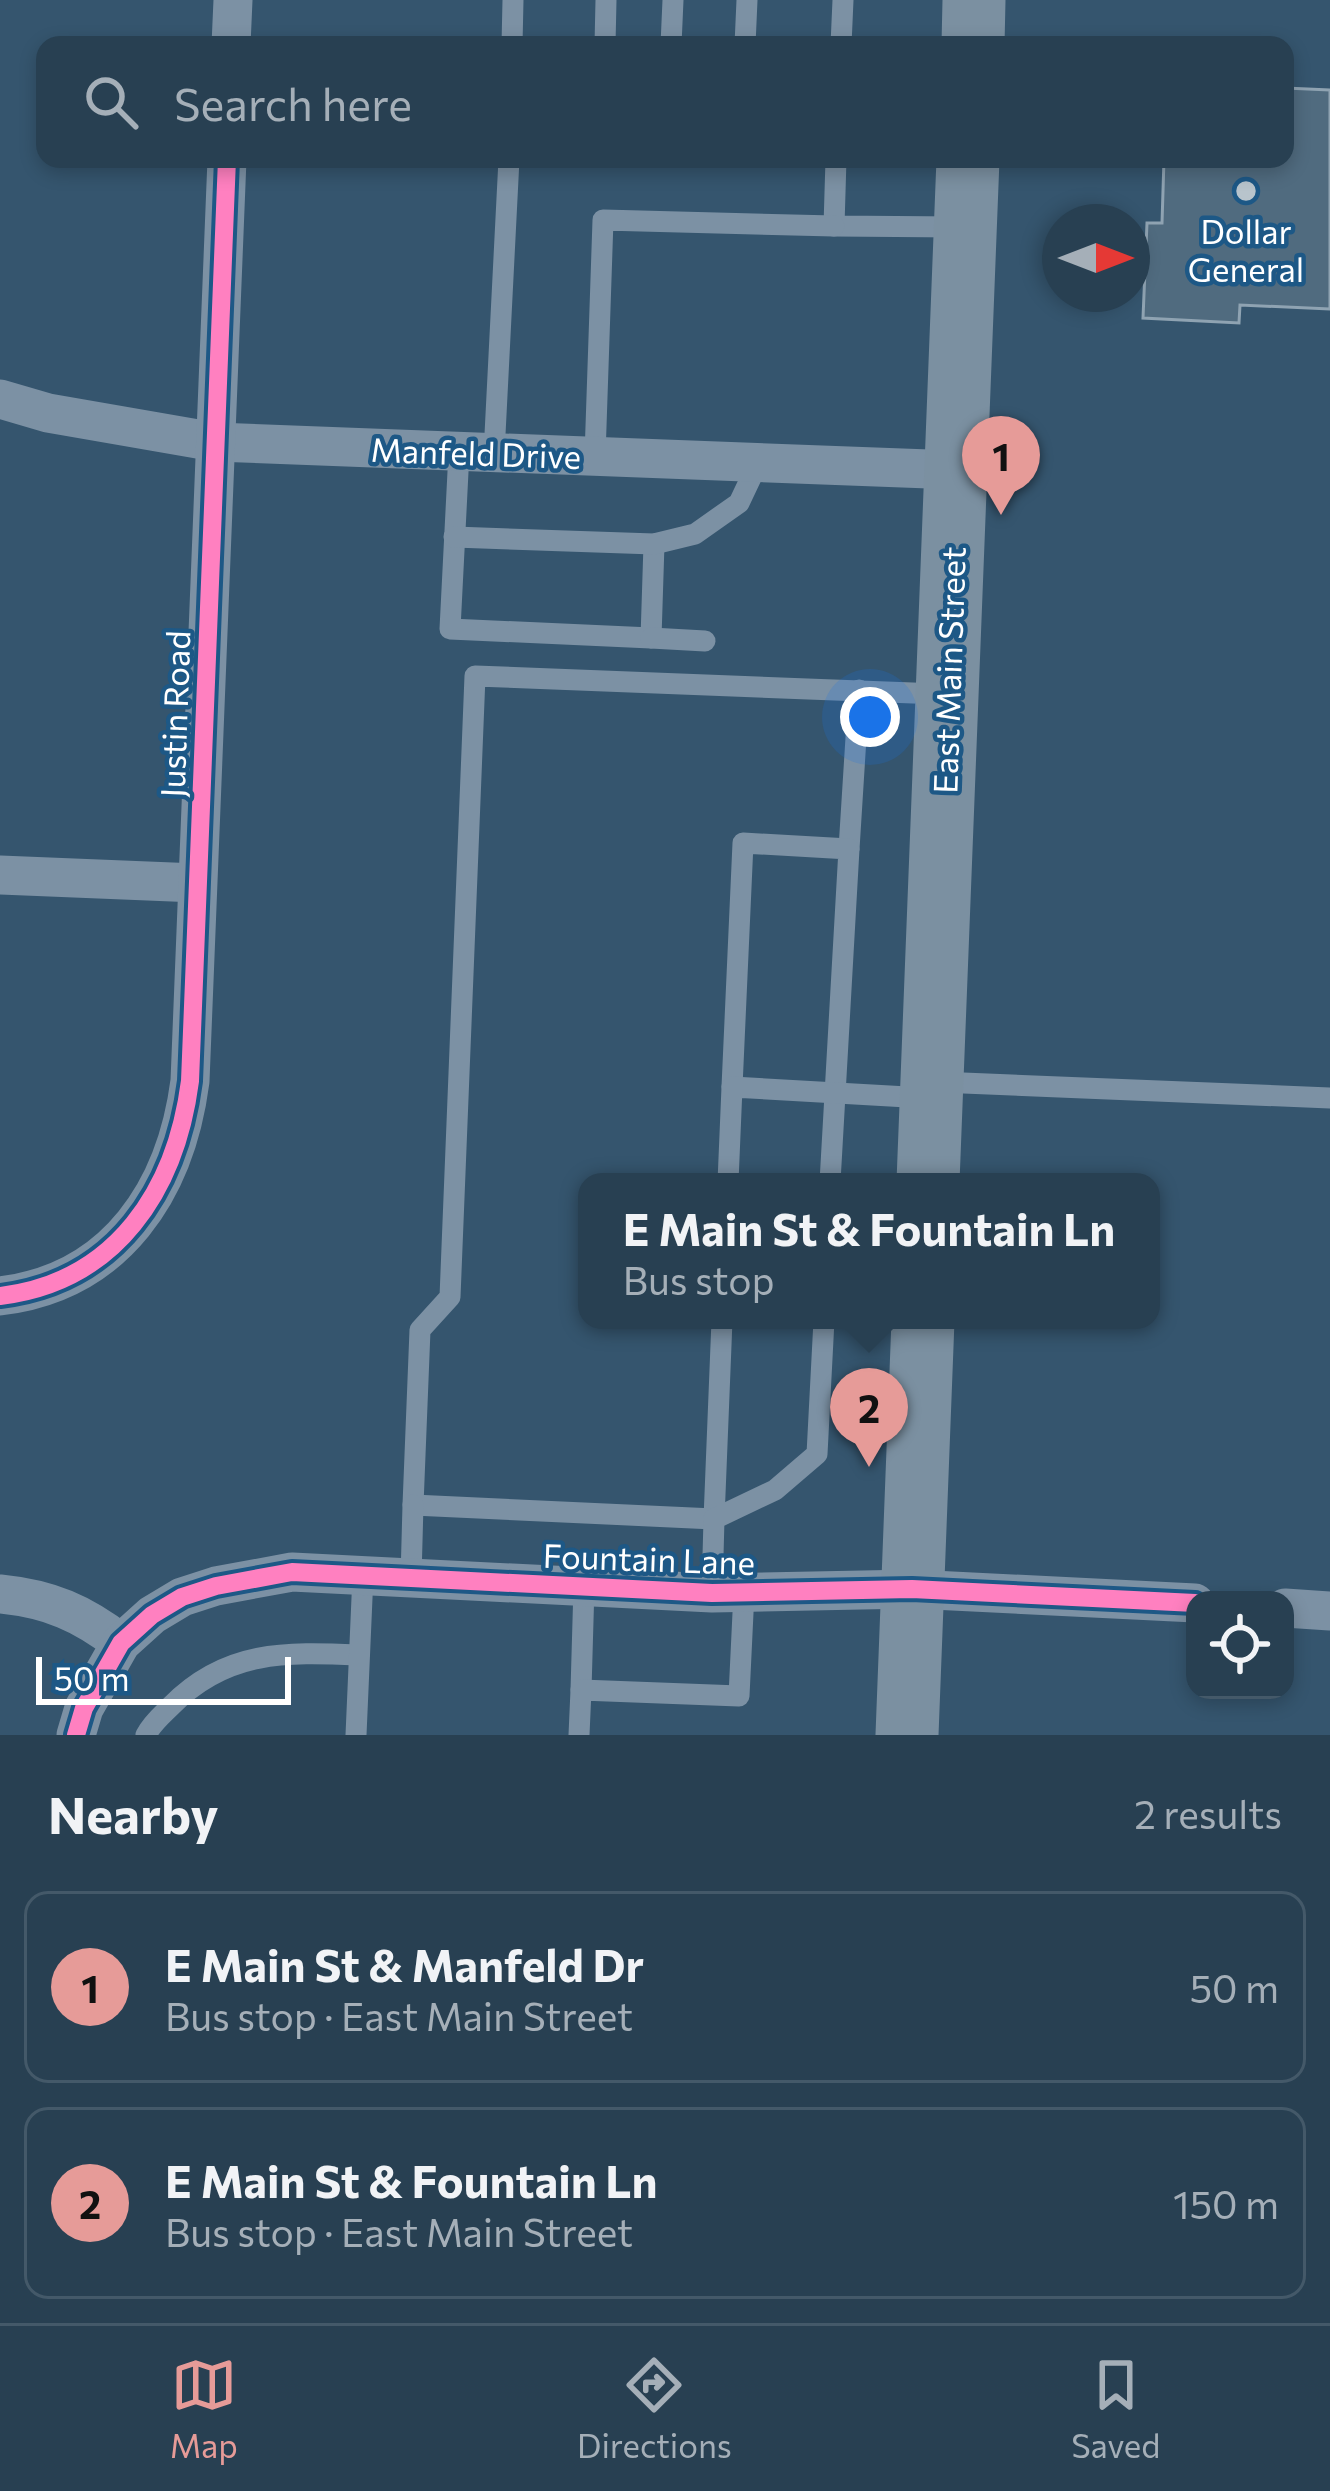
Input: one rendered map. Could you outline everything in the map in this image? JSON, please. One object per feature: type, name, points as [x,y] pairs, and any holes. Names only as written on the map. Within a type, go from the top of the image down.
[{"type":"main road","points":[[973,36],[974,0]]},
{"type":"main road","name":"East Main Street","points":[[928,1173],[968,168]]},
{"type":"main road","points":[[907,1735],[923,1329]]},
{"type":"street","points":[[231,36],[233,0]]},
{"type":"street","name":"Justin Road","points":[[0,1296],[42,1287],[110,1248],[153,1200],[185,1124],[226,168]]},
{"type":"street","name":"Manfeld Drive","points":[[0,399],[48,413],[215,442],[956,470]]},
{"type":"street","points":[[0,875],[196,883]]},
{"type":"street","name":"Fountain Lane","points":[[121,1643],[167,1606],[216,1586],[292,1572],[728,1592],[912,1589],[1186,1604]]},
{"type":"street","points":[[0,1594],[30,1597],[86,1616],[121,1643],[85,1708],[76,1735]]},
{"type":"street","points":[[1294,1609],[1330,1611]]},
{"type":"lane","points":[[512,36],[513,0]]},
{"type":"lane","points":[[605,36],[606,0]]},
{"type":"lane","points":[[671,36],[673,0]]},
{"type":"lane","points":[[745,36],[747,0]]},
{"type":"lane","points":[[841,36],[842,0]]},
{"type":"lane","points":[[507,168],[476,453],[454,537],[450,629],[704,641]]},
{"type":"lane","points":[[834,226],[836,168]]},
{"type":"lane","points":[[595,456],[603,220],[966,227]]},
{"type":"lane","points":[[454,537],[654,544],[695,534],[739,502],[758,463]]},
{"type":"lane","points":[[651,638],[654,544]]},
{"type":"lane","points":[[411,1578],[420,1330],[450,1298],[475,676],[947,694]]},
{"type":"lane","points":[[831,1173],[859,690]]},
{"type":"lane","points":[[728,1173],[743,843],[850,849]]},
{"type":"lane","points":[[732,1088],[1330,1098]]},
{"type":"lane","points":[[581,1690],[739,1696],[728,1592],[714,1519],[722,1329]]},
{"type":"lane","points":[[413,1505],[714,1519],[775,1490],[817,1454],[824,1329]]},
{"type":"lane","points":[[356,1735],[362,1575]]},
{"type":"lane","points":[[579,1735],[584,1586]]},
{"type":"lane","points":[[146,1735],[193,1684],[240,1660],[299,1653],[359,1655]]},
{"type":"building","name":"Dollar General","points":[[1294,88],[1330,90],[1330,309],[1240,305],[1239,323],[1143,318],[1143,312],[1150,312],[1150,223],[1162,223],[1164,168],[1294,168]]},
{"type":"cycle path","points":[[0,1296],[41,1287],[77,1272],[108,1250],[155,1193],[183,1121],[190,1081],[227,168]]},
{"type":"cycle path","points":[[76,1735],[84,1708],[121,1643],[152,1615],[182,1597],[216,1586],[292,1572],[712,1593],[912,1589],[1186,1603]]},
{"type":"place","name":"Dollar General","points":[[1246,191]]},
{"type":"place","name":"E Main St & Manfeld Dr","points":[[1001,515]]},
{"type":"place","name":"E Main St & Fountain Ln","points":[[869,1467]]}]
